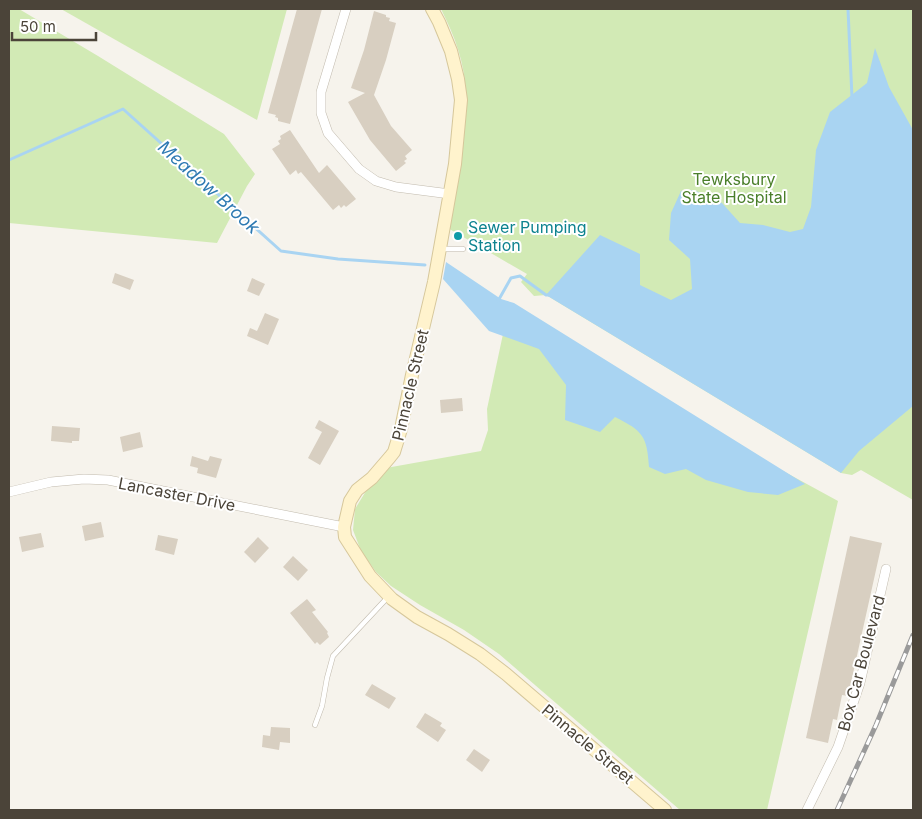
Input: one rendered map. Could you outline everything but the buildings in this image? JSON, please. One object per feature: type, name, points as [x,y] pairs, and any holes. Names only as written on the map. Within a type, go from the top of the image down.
[{"type":"street","points":[[346,9],[321,92],[321,114],[328,133],[359,169],[376,181],[396,187],[450,194]]},
{"type":"street","name":"Pinnacle Street","points":[[432,9],[451,51],[458,78],[461,100],[455,164],[440,249],[401,429],[394,452],[372,478],[357,490],[350,501],[344,527],[345,537],[370,576],[389,596],[417,617],[480,654],[506,674],[666,810]]},
{"type":"street","name":"Lancaster Drive","points":[[9,492],[51,482],[84,479],[108,480],[344,527]]},
{"type":"street","name":"Box Car Boulevard","points":[[807,810],[838,747],[860,683],[886,569]]},
{"type":"lane","points":[[440,249],[463,249]]},
{"type":"lane","points":[[316,725],[334,656],[389,596]]},
{"type":"green space","points":[[9,9],[19,9],[224,134],[255,174],[217,243],[9,223]]},
{"type":"green space","points":[[61,9],[287,9],[257,120]]},
{"type":"green space","name":"Tewksbury State Hospital","points":[[441,9],[913,9],[913,500],[861,470],[852,475],[841,473],[546,295],[534,296],[521,282],[527,274],[446,227],[466,95],[464,72],[458,50]]},
{"type":"green space","points":[[506,320],[838,501],[767,810],[680,810],[499,654],[464,630],[391,586],[376,572],[361,551],[353,530],[355,509],[366,491],[386,468],[481,451],[488,430],[487,409]]},
{"type":"water","points":[[875,48],[889,87],[913,130],[913,406],[859,451],[841,473],[546,295],[600,235],[640,254],[640,285],[671,300],[692,289],[690,259],[669,240],[671,213],[681,191],[694,190],[722,203],[740,223],[763,225],[790,232],[803,229],[811,207],[816,150],[830,112],[867,83]]},
{"type":"water","points":[[446,262],[501,299],[514,303],[805,484],[778,495],[748,492],[706,480],[686,469],[665,474],[649,467],[645,441],[632,426],[615,417],[600,432],[565,420],[566,385],[539,349],[489,331],[443,279]]},
{"type":"waterway","points":[[848,9],[852,98]]},
{"type":"waterway","name":"Meadow Brook","points":[[9,160],[123,109],[281,251],[338,259],[425,265]]},
{"type":"waterway","name":"Meadow Brook","points":[[498,301],[511,278],[520,276],[546,295],[549,295]]},
{"type":"railway","points":[[837,810],[876,725],[913,635]]},
{"type":"place","name":"Sewer Pumping Station","points":[[458,236]]}]
